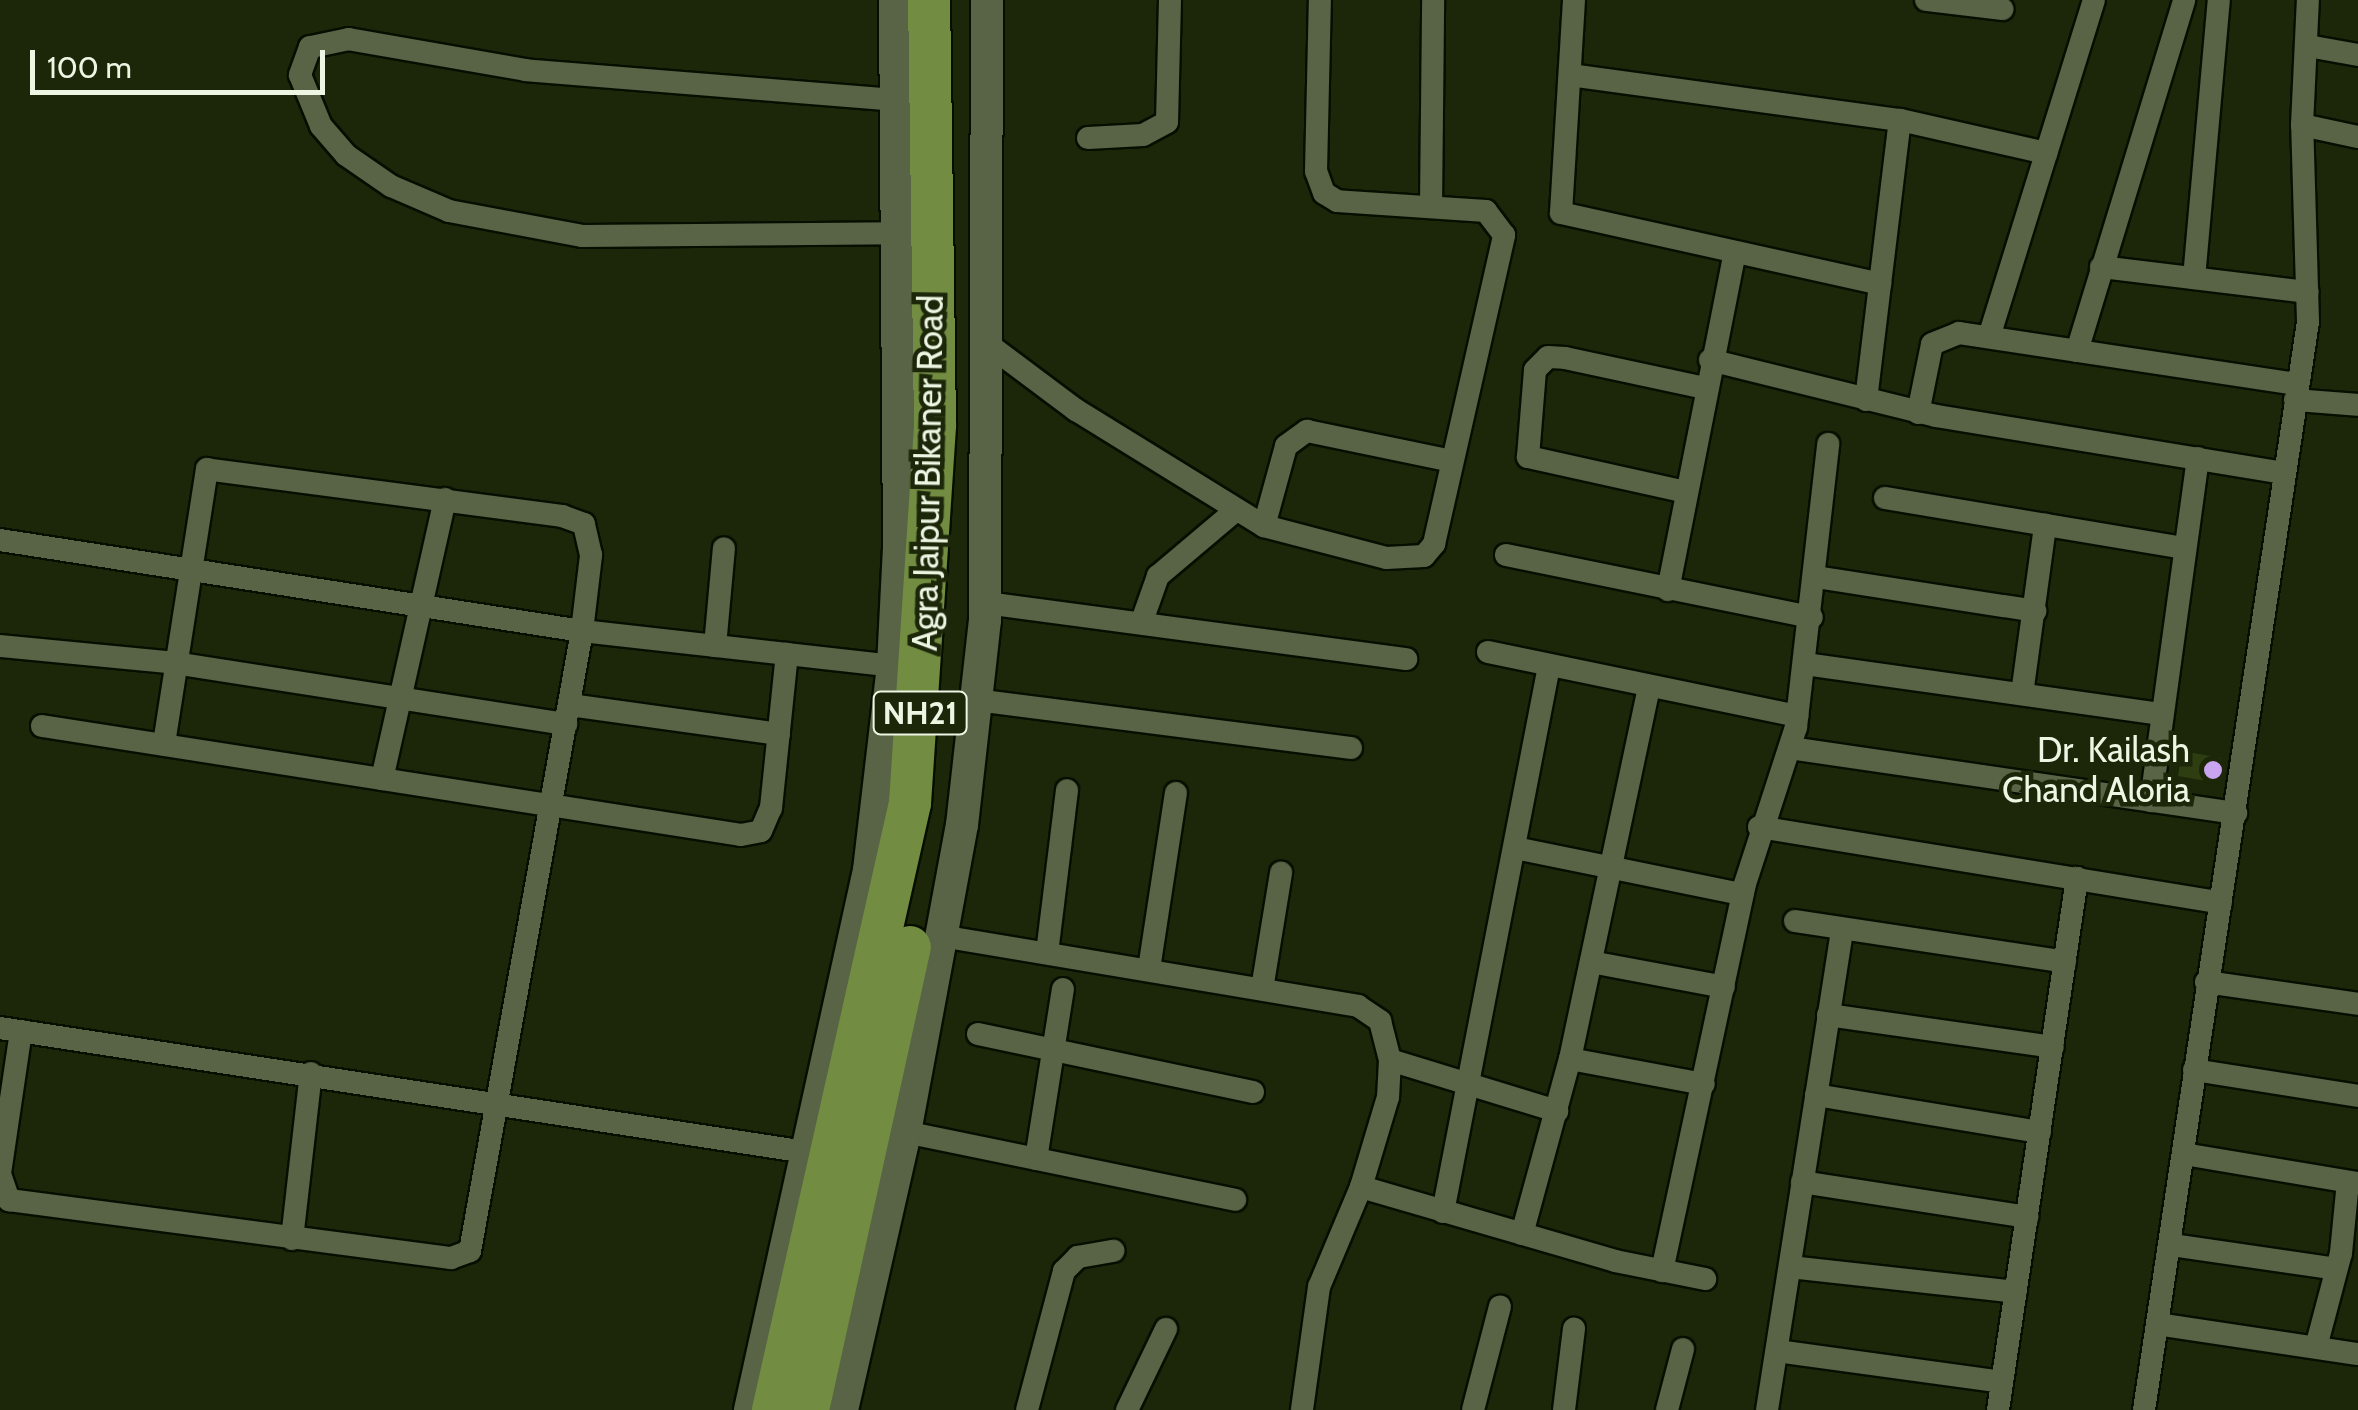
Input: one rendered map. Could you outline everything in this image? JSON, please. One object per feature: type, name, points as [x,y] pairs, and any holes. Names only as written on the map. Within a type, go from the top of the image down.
[{"type":"highway","name":"Agra Jaipur Bikaner Road","points":[[809,1404],[803,1224],[894,888],[920,714],[935,424],[930,0]]},
{"type":"highway","name":"Agra Jaipur Bikaner Road","points":[[809,1404],[920,903],[948,722],[962,416],[958,0]]},
{"type":"street","points":[[803,1224],[806,1152],[868,870],[893,666],[900,548],[895,0]]},
{"type":"street","points":[[809,1404],[905,1132],[941,936],[976,700],[986,603],[987,0]]},
{"type":"street","points":[[1088,138],[1143,135],[1167,122],[1170,0]]},
{"type":"street","points":[[988,345],[1076,410],[1264,526],[1386,558],[1424,556],[1434,544],[1504,235],[1486,211],[1337,201],[1318,184],[1320,0]]},
{"type":"street","points":[[1431,206],[1433,0]]},
{"type":"street","points":[[1574,0],[1561,213],[1734,256],[1880,284]]},
{"type":"street","points":[[1926,0],[2002,9]]},
{"type":"street","points":[[1989,338],[2094,0]]},
{"type":"street","points":[[2076,350],[2184,0]]},
{"type":"street","points":[[2194,278],[2219,0]]},
{"type":"street","points":[[2144,1410],[2172,1245],[2206,982],[2236,813],[2307,292],[2302,124],[2308,0]]},
{"type":"street","points":[[896,100],[526,70],[349,39],[310,47],[300,75],[321,126],[346,155],[391,186],[449,212],[582,236],[897,233]]},
{"type":"street","points":[[2308,46],[2358,55]]},
{"type":"street","points":[[1570,75],[1900,120],[2046,153]]},
{"type":"street","points":[[1866,400],[1900,120]]},
{"type":"street","points":[[2302,124],[2358,137]]},
{"type":"street","points":[[1668,590],[1710,360],[1734,256]]},
{"type":"street","points":[[2101,267],[2307,292]]},
{"type":"street","points":[[1918,413],[1932,344],[1958,333],[2076,350],[2358,405]]},
{"type":"street","points":[[1686,492],[1528,457],[1535,370],[1548,357],[1565,358],[1705,388]]},
{"type":"street","points":[[1710,360],[1918,413],[2284,473]]},
{"type":"street","points":[[1264,526],[1286,446],[1306,431],[1452,462]]},
{"type":"street","points":[[1662,1271],[1742,894],[1759,827],[1790,748],[1797,716],[1812,617],[1828,444]]},
{"type":"street","points":[[2151,801],[2198,458]]},
{"type":"street","points":[[164,745],[200,482],[212,468],[445,499],[584,524],[591,555],[582,631],[498,1100],[474,1241],[465,1256],[292,1239],[9,1200],[0,1174],[10,1030],[498,1100],[806,1152]]},
{"type":"street","points":[[1885,498],[2185,548]]},
{"type":"street","points":[[382,779],[397,695],[445,499]]},
{"type":"street","points":[[1142,621],[1158,576],[1236,510]]},
{"type":"street","points":[[2022,694],[2046,525]]},
{"type":"street","points":[[0,540],[190,566],[582,631],[893,666]]},
{"type":"street","points":[[715,646],[724,548]]},
{"type":"street","points":[[1506,555],[1812,617]]},
{"type":"street","points":[[1816,577],[2035,611]]},
{"type":"street","points":[[986,603],[1406,659]]},
{"type":"street","points":[[0,646],[175,663],[397,695],[778,734]]},
{"type":"street","points":[[1488,652],[1797,716]]},
{"type":"street","points":[[42,726],[754,833],[766,825],[770,808],[787,654]]},
{"type":"street","points":[[1805,664],[2162,714]]},
{"type":"street","points":[[1443,1212],[1549,666]]},
{"type":"street","points":[[1522,1234],[1570,1059],[1649,687]]},
{"type":"street","points":[[976,700],[1351,748]]},
{"type":"street","points":[[1790,748],[2236,813]]},
{"type":"street","points":[[1047,953],[1066,790]]},
{"type":"street","points":[[1149,969],[1176,792]]},
{"type":"street","points":[[1759,827],[2222,902]]},
{"type":"street","points":[[1515,848],[1742,894]]},
{"type":"street","points":[[1262,989],[1281,873]]},
{"type":"street","points":[[1998,1410],[2077,878]]},
{"type":"street","points":[[1795,922],[2065,962]]},
{"type":"street","points":[[1768,1410],[1842,929]]},
{"type":"street","points":[[941,936],[1358,1006],[1380,1021],[1390,1060],[1388,1097],[1361,1187],[1319,1287],[1302,1410]]},
{"type":"street","points":[[1591,962],[1724,987]]},
{"type":"street","points":[[2206,982],[2358,1004]]},
{"type":"street","points":[[1036,1159],[1064,989]]},
{"type":"street","points":[[1828,1015],[2053,1048]]},
{"type":"street","points":[[978,1034],[1253,1092]]},
{"type":"street","points":[[1570,1059],[1704,1084]]},
{"type":"street","points":[[1390,1060],[1557,1111]]},
{"type":"street","points":[[2194,1070],[2358,1096]]},
{"type":"street","points":[[292,1239],[310,1073]]},
{"type":"street","points":[[1816,1095],[2040,1132]]},
{"type":"street","points":[[905,1132],[1235,1200]]},
{"type":"street","points":[[2184,1154],[2353,1182],[2316,1347]]},
{"type":"street","points":[[1802,1182],[2027,1217]]},
{"type":"street","points":[[1361,1187],[1522,1234],[1705,1279]]},
{"type":"street","points":[[2172,1245],[2336,1268]]},
{"type":"street","points":[[1026,1410],[1064,1271],[1078,1257],[1113,1251]]},
{"type":"street","points":[[1790,1268],[2016,1292]]},
{"type":"street","points":[[1473,1410],[1500,1306]]},
{"type":"street","points":[[2157,1324],[2358,1354]]},
{"type":"street","points":[[1127,1410],[1166,1329]]},
{"type":"street","points":[[1564,1410],[1574,1329]]},
{"type":"street","points":[[1668,1410],[1683,1349]]},
{"type":"street","points":[[1777,1352],[2002,1382]]},
{"type":"building","points":[[2182,751],[2222,758],[2218,783],[2178,776]]},
{"type":"place","name":"Dr. Kailash Chand Aloria","points":[[2213,770]]}]
